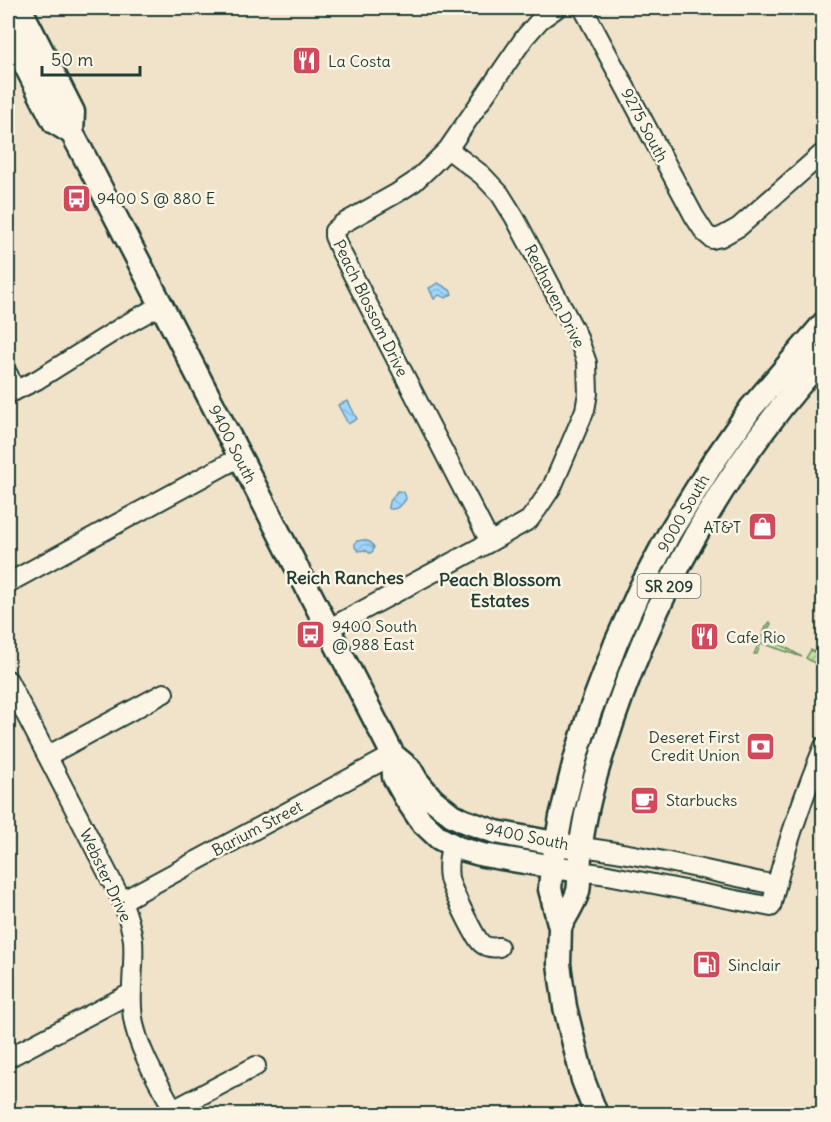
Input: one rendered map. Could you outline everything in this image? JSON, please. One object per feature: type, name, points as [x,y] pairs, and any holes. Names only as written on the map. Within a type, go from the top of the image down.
[{"type":"main road","name":"9400 South","points":[[20,8],[74,112],[72,133]]},
{"type":"main road","name":"9400 South","points":[[8,31],[54,122],[72,133],[393,755],[410,770],[432,799],[464,821],[496,832],[581,847]]},
{"type":"main road","name":"9000 South","points":[[552,867],[563,807],[589,714],[616,643],[640,589],[670,532],[717,456],[751,408],[824,323]]},
{"type":"main road","name":"9000 South","points":[[579,872],[584,821],[607,737],[629,675],[665,594],[699,530],[731,477],[771,421],[824,357]]},
{"type":"main road","name":"9400 South","points":[[393,755],[394,777],[413,810],[440,838],[468,852],[579,872],[578,891],[560,927]]},
{"type":"main road","name":"9400 South","points":[[552,867],[550,889],[560,927],[559,964],[565,1007],[583,1080],[596,1114]]},
{"type":"street","name":"Peach Blossom Drive","points":[[490,542],[334,237],[334,231],[414,182],[448,149],[525,38],[540,21],[557,8]]},
{"type":"street","name":"9275 South","points":[[583,8],[694,216],[712,239],[721,237],[739,227],[824,152]]},
{"type":"street","name":"Redhaven Drive","points":[[328,629],[529,520],[552,487],[585,410],[588,393],[587,363],[577,335],[500,194],[482,175],[448,149]]},
{"type":"street","points":[[8,374],[11,393],[37,380],[161,305]]},
{"type":"street","points":[[8,582],[240,458]]},
{"type":"street","name":"Webster Drive","points":[[8,680],[122,901],[130,922],[133,942],[131,993],[137,1034],[174,1112]]},
{"type":"street","points":[[47,756],[164,693]]},
{"type":"street","points":[[579,872],[608,875],[771,907],[785,851],[804,793],[824,746]]},
{"type":"street","name":"Barium Street","points":[[122,901],[393,755]]},
{"type":"street","points":[[451,844],[448,874],[454,892],[478,939],[485,946],[498,947]]},
{"type":"street","points":[[581,847],[700,868],[776,885]]},
{"type":"street","points":[[8,1058],[131,993]]},
{"type":"street","points":[[174,1112],[256,1066]]},
{"type":"green space","points":[[770,622],[765,635],[802,657],[761,643],[757,654],[754,654]]},
{"type":"green space","points":[[811,650],[823,657],[823,664],[818,673],[816,672],[818,665],[806,658]]},
{"type":"water","points":[[438,283],[450,290],[452,294],[446,298],[439,295],[434,299],[429,288]]},
{"type":"water","points":[[348,401],[357,419],[348,424],[338,405]]},
{"type":"water","points":[[397,491],[404,493],[406,499],[399,507],[390,509],[389,502]]},
{"type":"water","points":[[363,540],[370,542],[374,547],[373,551],[370,553],[365,550],[358,551],[355,543]]},
{"type":"place","name":"La Costa","points":[[307,61]]},
{"type":"place","name":"9400 S @ 880 E","points":[[76,198]]},
{"type":"place","name":"AT&T","points":[[762,527]]},
{"type":"place","name":"9400 South @ 988 East","points":[[311,635]]},
{"type":"place","name":"Cafe Rio","points":[[705,637]]},
{"type":"place","name":"Deseret First Credit Union","points":[[761,746]]},
{"type":"place","name":"Starbucks","points":[[645,800]]},
{"type":"place","name":"Sinclair","points":[[707,965]]},
{"type":"district","name":"Reich Ranches","points":[[345,577]]},
{"type":"district","name":"Peach Blossom Estates","points":[[500,589]]}]
